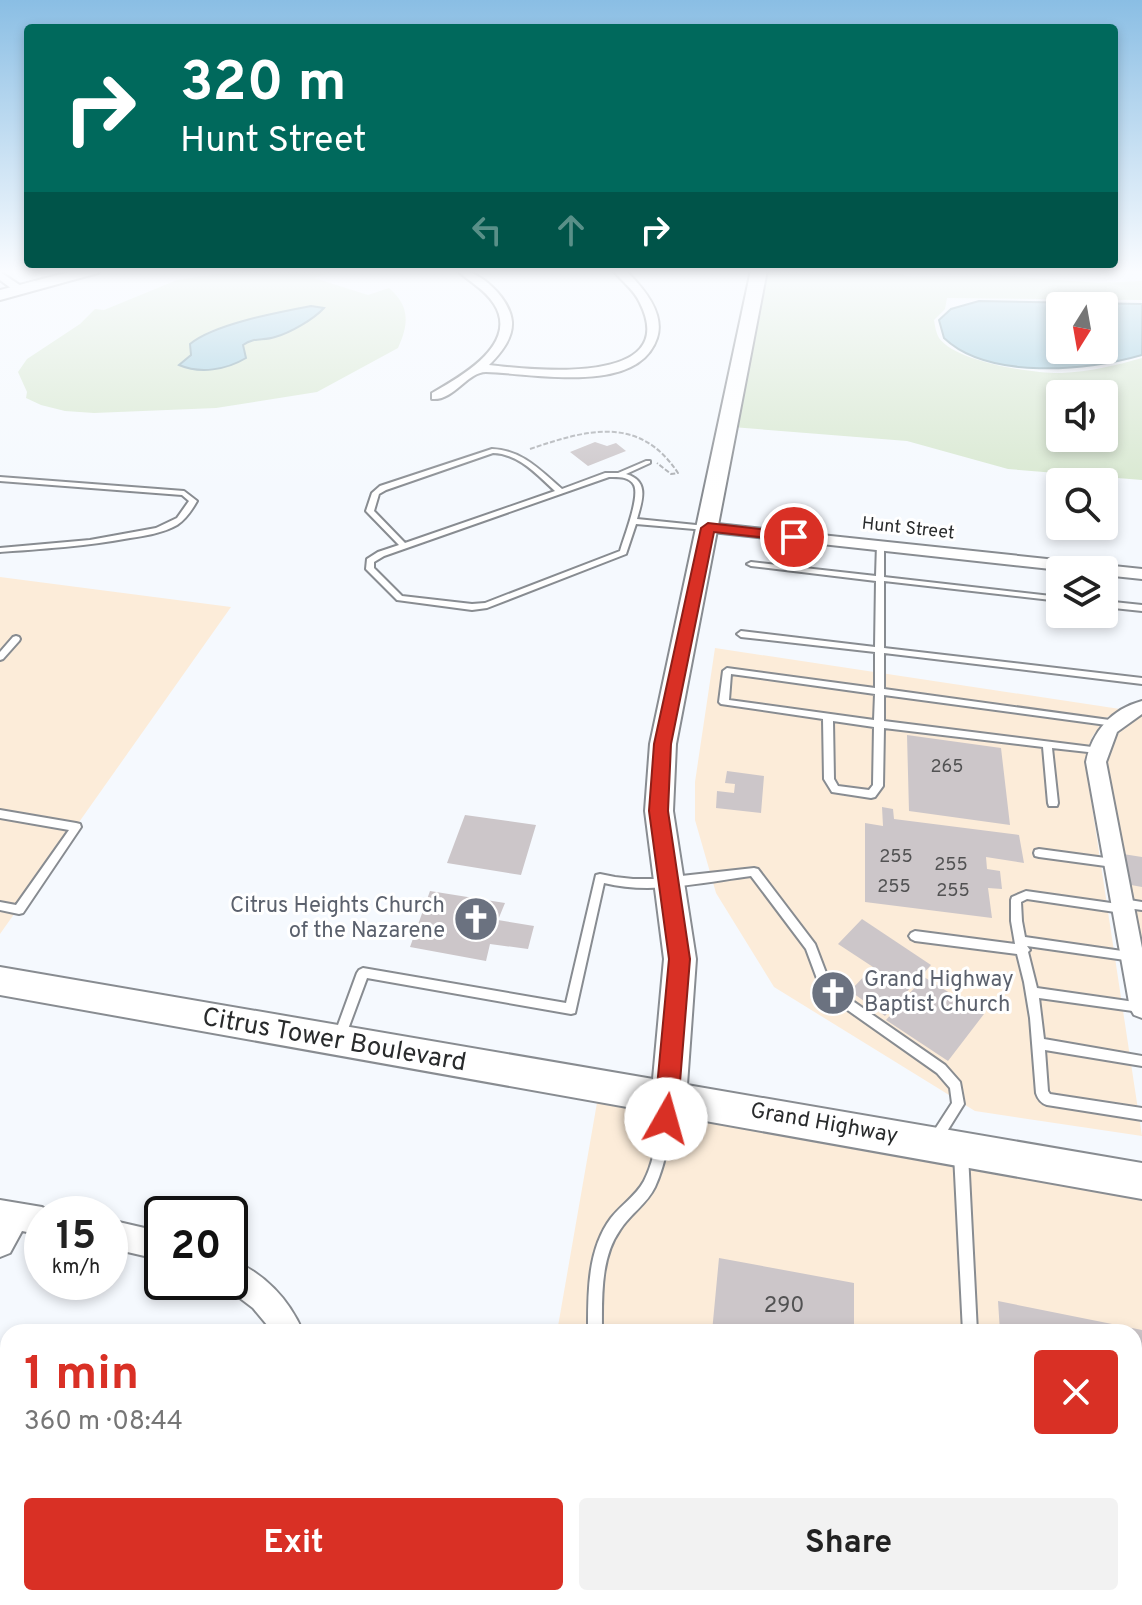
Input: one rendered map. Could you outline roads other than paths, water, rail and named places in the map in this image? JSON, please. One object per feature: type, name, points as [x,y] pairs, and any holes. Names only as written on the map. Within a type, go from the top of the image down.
[{"type":"street","points":[[437,396],[480,368],[500,345]]},
{"type":"street","points":[[480,368],[548,375],[585,374],[617,368],[645,351],[649,345]]},
{"type":"street","points":[[669,1097],[680,959],[659,811],[660,766],[744,345]]},
{"type":"street","name":"Hunt Street","points":[[708,528],[1046,564]]},
{"type":"street","name":"Hunt Street","points":[[1118,571],[1142,574]]},
{"type":"street","points":[[1142,707],[1114,723],[1097,750],[1096,775],[1113,863],[1129,906],[1132,956],[1142,1008]]},
{"type":"street","name":"Citrus Tower Boulevard","points":[[0,981],[669,1097]]},
{"type":"street","name":"Grand Highway","points":[[669,1097],[1142,1181]]},
{"type":"street","points":[[0,1243],[19,1217]]},
{"type":"street","points":[[248,1284],[273,1306],[283,1324]]},
{"type":"lane","points":[[404,546],[370,511],[376,493],[383,488],[492,451],[504,450],[515,454],[561,492]]},
{"type":"lane","points":[[620,474],[630,477],[641,489],[623,552],[487,605],[472,607],[407,600],[395,595],[374,576],[370,561],[404,546],[608,475],[653,463]]},
{"type":"lane","points":[[0,479],[184,493],[193,501],[187,513],[171,525],[147,532],[0,550]]},
{"type":"lane","points":[[633,521],[708,528]]},
{"type":"lane","points":[[828,717],[829,779],[835,789],[853,794],[871,794],[878,786],[880,546]]},
{"type":"lane","points":[[751,564],[1046,597]]},
{"type":"lane","points":[[1118,605],[1142,608]]},
{"type":"lane","points":[[741,634],[1142,681]]},
{"type":"lane","points":[[0,657],[16,639]]},
{"type":"lane","points":[[1097,750],[724,702],[727,671],[1114,723]]},
{"type":"lane","points":[[1047,744],[1053,803]]},
{"type":"lane","points":[[0,814],[76,827],[19,910],[0,906]]},
{"type":"lane","points":[[1039,853],[1113,863]]},
{"type":"lane","points":[[338,1042],[363,973],[571,1009],[600,878],[612,882],[670,881],[754,872],[811,947],[826,989],[941,1069],[956,1086],[958,1104],[946,1146],[969,1324]]},
{"type":"lane","points":[[1129,906],[1026,895],[1016,900],[1015,910],[1032,992],[1042,1093],[1047,1099],[1142,1114]]},
{"type":"lane","points":[[915,936],[1132,956]]},
{"type":"lane","points":[[1032,992],[1142,1008]]},
{"type":"lane","points":[[1039,1044],[1142,1061]]},
{"type":"lane","points":[[595,1324],[601,1260],[612,1228],[650,1184],[660,1152],[669,1097]]},
{"type":"water","points":[[190,345],[243,345],[246,358],[222,368],[204,370],[179,365],[191,355]]},
{"type":"water","points":[[954,345],[1046,345],[1046,364],[1100,364],[1039,368],[986,361]]},
{"type":"water","points":[[1118,345],[1142,345],[1142,355],[1120,361]]},
{"type":"place","name":"Citrus Heights Church of the Nazarene","points":[[476,919]]},
{"type":"place","name":"Grand Highway Baptist Church","points":[[833,993]]}]
